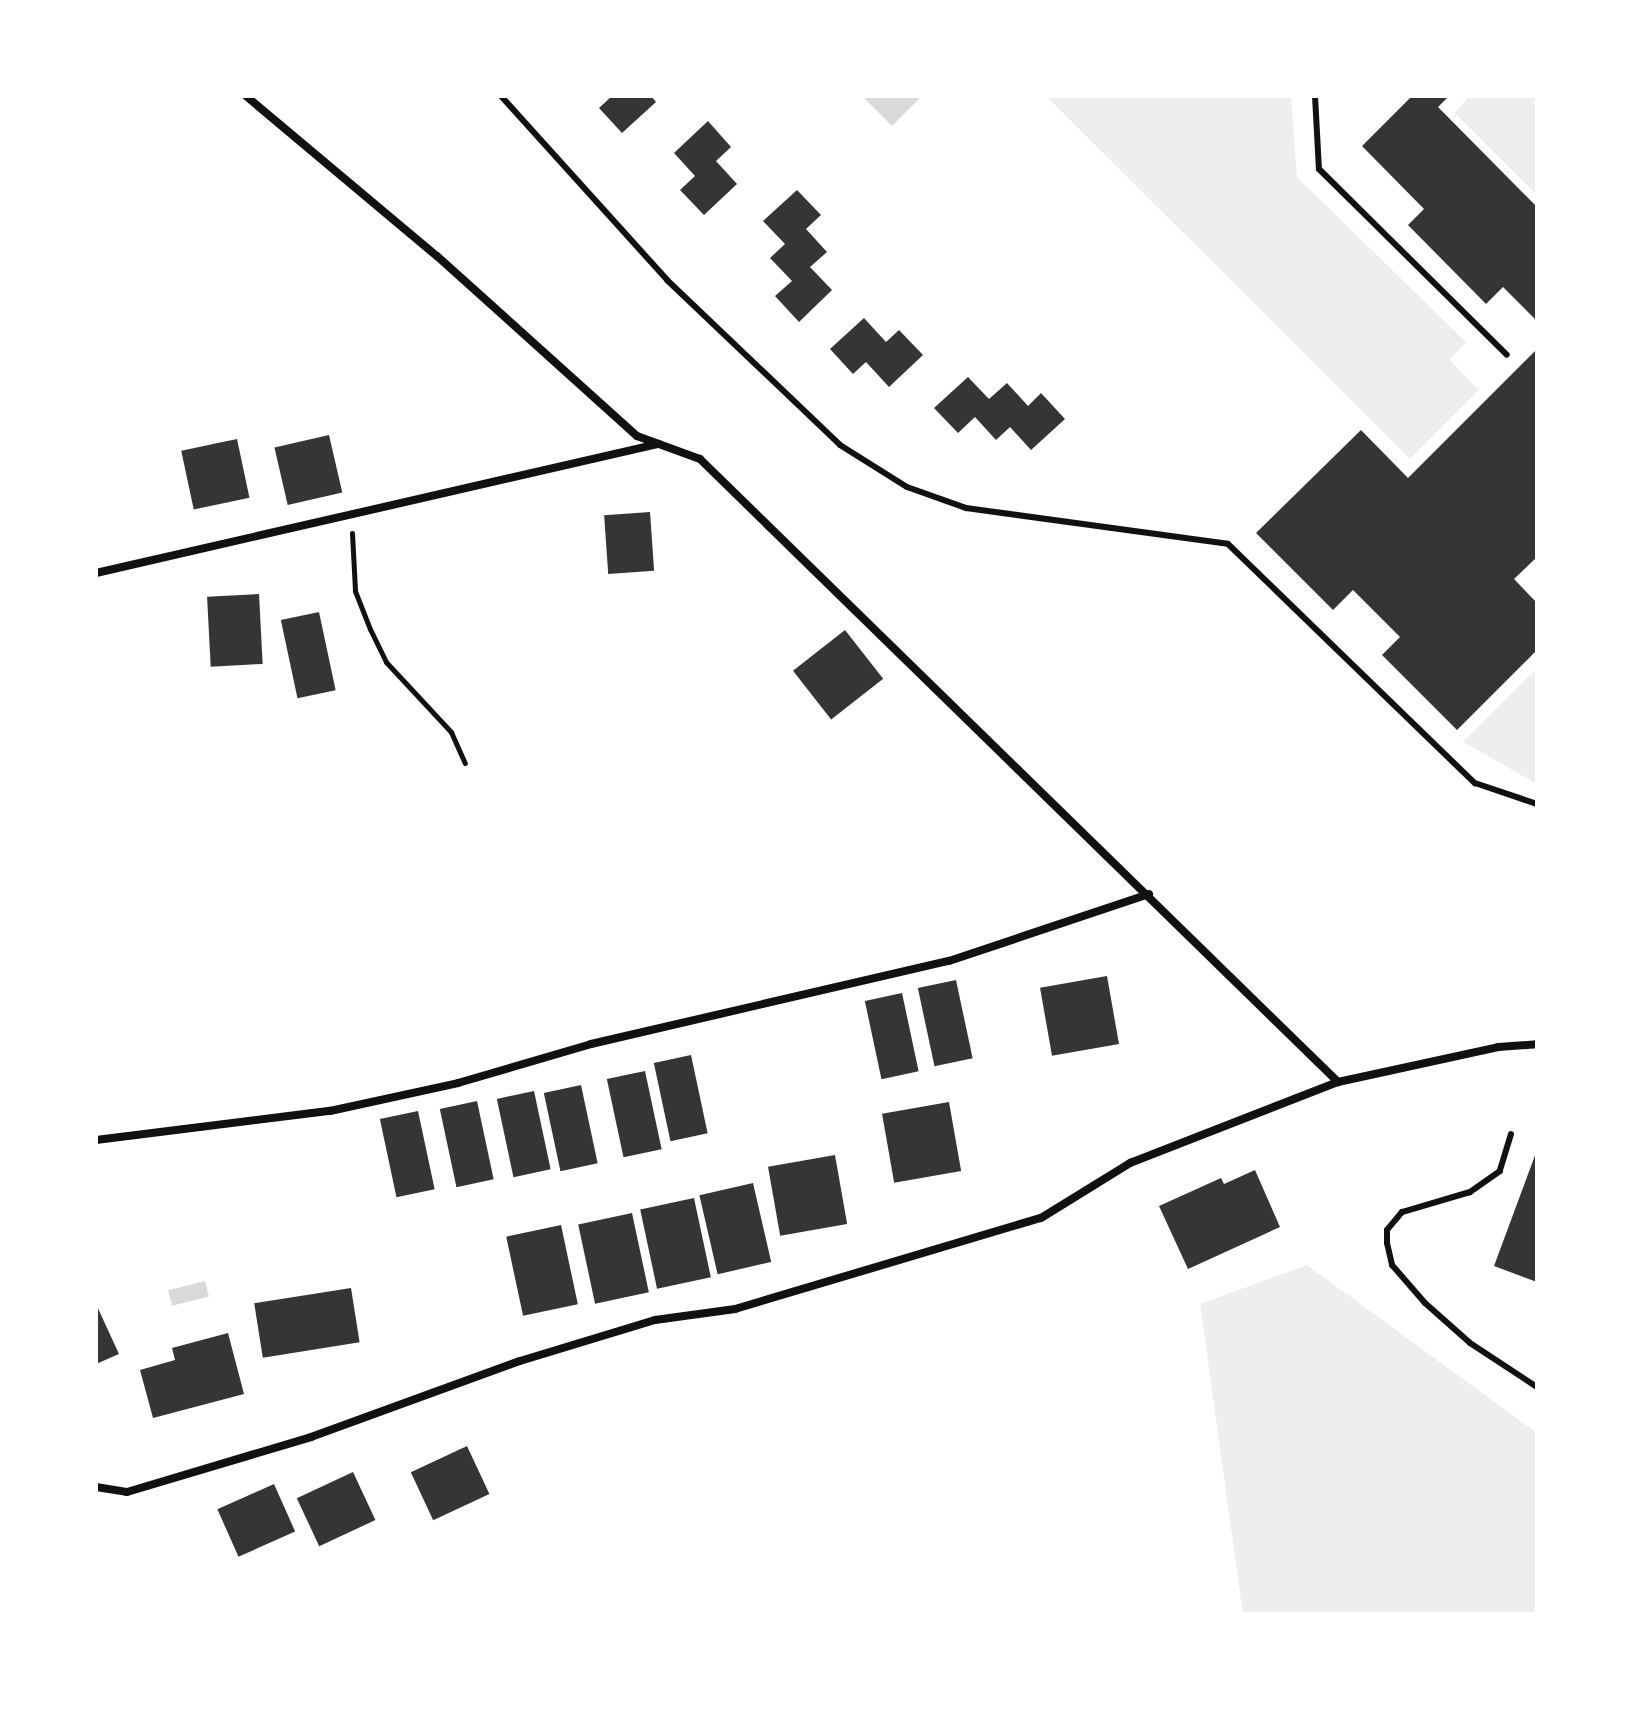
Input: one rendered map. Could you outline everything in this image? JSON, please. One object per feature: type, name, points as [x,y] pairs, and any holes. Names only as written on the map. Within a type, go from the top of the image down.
[{"type":"street","points":[[246,96],[437,256],[637,436],[700,459],[1149,894],[1338,1082]]},
{"type":"street","points":[[96,573],[659,444]]},
{"type":"street","points":[[96,1140],[330,1111],[458,1083],[591,1044],[949,961],[1149,894]]},
{"type":"street","points":[[96,1487],[127,1492],[311,1437],[655,1320],[735,1309],[1041,1218],[1130,1163],[1338,1082],[1498,1047],[1537,1044]]},
{"type":"lane","points":[[501,96],[667,280],[840,445],[907,487],[966,508],[1228,544],[1475,783],[1537,804]]},
{"type":"lane","points":[[1315,96],[1319,169],[1507,355]]},
{"type":"lane","points":[[1511,1134],[1500,1171],[1470,1192],[1402,1212],[1387,1230],[1387,1243],[1392,1265],[1425,1303],[1470,1343],[1537,1387]]},
{"type":"path","points":[[352,516],[355,591],[370,629],[386,662],[451,732],[465,763]]},
{"type":"shaded area","points":[[862,96],[922,96],[892,126]]},
{"type":"shaded area","points":[[1046,96],[1291,96],[1297,177],[1466,342],[1450,360],[1479,390],[1410,459]]},
{"type":"shaded area","points":[[1469,96],[1537,96],[1537,195],[1455,113]]},
{"type":"shaded area","points":[[1537,668],[1537,784],[1463,742]]},
{"type":"shaded area","points":[[1307,1265],[1537,1433],[1537,1614],[1243,1614],[1200,1304]]},
{"type":"shaded area","points":[[205,1281],[209,1297],[172,1306],[168,1290]]},
{"type":"building","points":[[612,96],[651,96],[656,102],[622,133],[599,108]]},
{"type":"building","points":[[1412,96],[1449,96],[1438,107],[1537,207],[1537,321],[1503,287],[1486,304],[1408,225],[1424,209],[1362,146]]},
{"type":"building","points":[[708,121],[731,147],[716,161],[737,184],[704,215],[680,190],[695,176],[674,153]]},
{"type":"building","points":[[797,190],[821,215],[806,229],[827,252],[810,267],[832,290],[799,322],[775,296],[792,281],[770,258],[785,244],[763,221]]},
{"type":"building","points":[[864,318],[886,342],[899,330],[923,355],[889,387],[866,362],[853,374],[830,349]]},
{"type":"building","points":[[1537,349],[1537,557],[1514,579],[1537,603],[1537,650],[1457,730],[1382,655],[1400,637],[1353,590],[1333,610],[1256,533],[1361,430],[1408,478]]},
{"type":"building","points":[[968,377],[989,399],[1007,383],[1028,406],[1041,393],[1065,419],[1031,450],[1010,427],[996,440],[975,417],[958,433],[934,408]]},
{"type":"building","points":[[329,435],[342,492],[288,505],[274,448]]},
{"type":"building","points":[[237,439],[249,498],[194,510],[181,451]]},
{"type":"building","points":[[650,512],[654,571],[608,574],[604,515]]},
{"type":"building","points":[[259,594],[263,664],[211,667],[207,597]]},
{"type":"building","points":[[319,612],[336,690],[297,698],[281,620]]},
{"type":"building","points":[[845,630],[883,679],[831,719],[793,671]]},
{"type":"building","points":[[1107,976],[1119,1044],[1052,1056],[1040,988]]},
{"type":"building","points":[[956,980],[973,1058],[934,1066],[918,988]]},
{"type":"building","points":[[902,993],[919,1071],[881,1079],[865,1001]]},
{"type":"building","points":[[691,1055],[708,1133],[670,1141],[654,1063]]},
{"type":"building","points":[[645,1071],[662,1149],[623,1157],[607,1079]]},
{"type":"building","points":[[581,1085],[598,1163],[560,1171],[544,1093]]},
{"type":"building","points":[[534,1091],[551,1169],[513,1177],[497,1099]]},
{"type":"building","points":[[477,1101],[494,1179],[456,1187],[440,1109]]},
{"type":"building","points":[[949,1102],[961,1171],[894,1183],[882,1114]]},
{"type":"building","points":[[418,1111],[435,1189],[396,1197],[380,1119]]},
{"type":"building","points":[[1537,1150],[1537,1282],[1494,1266]]},
{"type":"building","points":[[835,1155],[847,1224],[780,1236],[768,1167]]},
{"type":"building","points":[[1255,1170],[1280,1227],[1188,1269],[1159,1206],[1221,1178],[1224,1184]]},
{"type":"building","points":[[753,1183],[771,1262],[718,1274],[699,1195]]},
{"type":"building","points":[[694,1198],[711,1277],[657,1289],[640,1209]]},
{"type":"building","points":[[632,1213],[649,1292],[595,1304],[578,1224]]},
{"type":"building","points":[[561,1225],[578,1304],[523,1316],[506,1237]]},
{"type":"building","points":[[351,1288],[360,1342],[263,1358],[254,1303]]},
{"type":"building","points":[[96,1304],[119,1354],[96,1364]]},
{"type":"building","points":[[228,1333],[244,1394],[153,1418],[140,1370],[175,1360],[172,1348]]},
{"type":"building","points":[[467,1446],[489,1494],[433,1520],[411,1472]]},
{"type":"building","points":[[353,1472],[375,1520],[319,1546],[297,1498]]},
{"type":"building","points":[[274,1484],[295,1532],[239,1557],[217,1509]]}]
